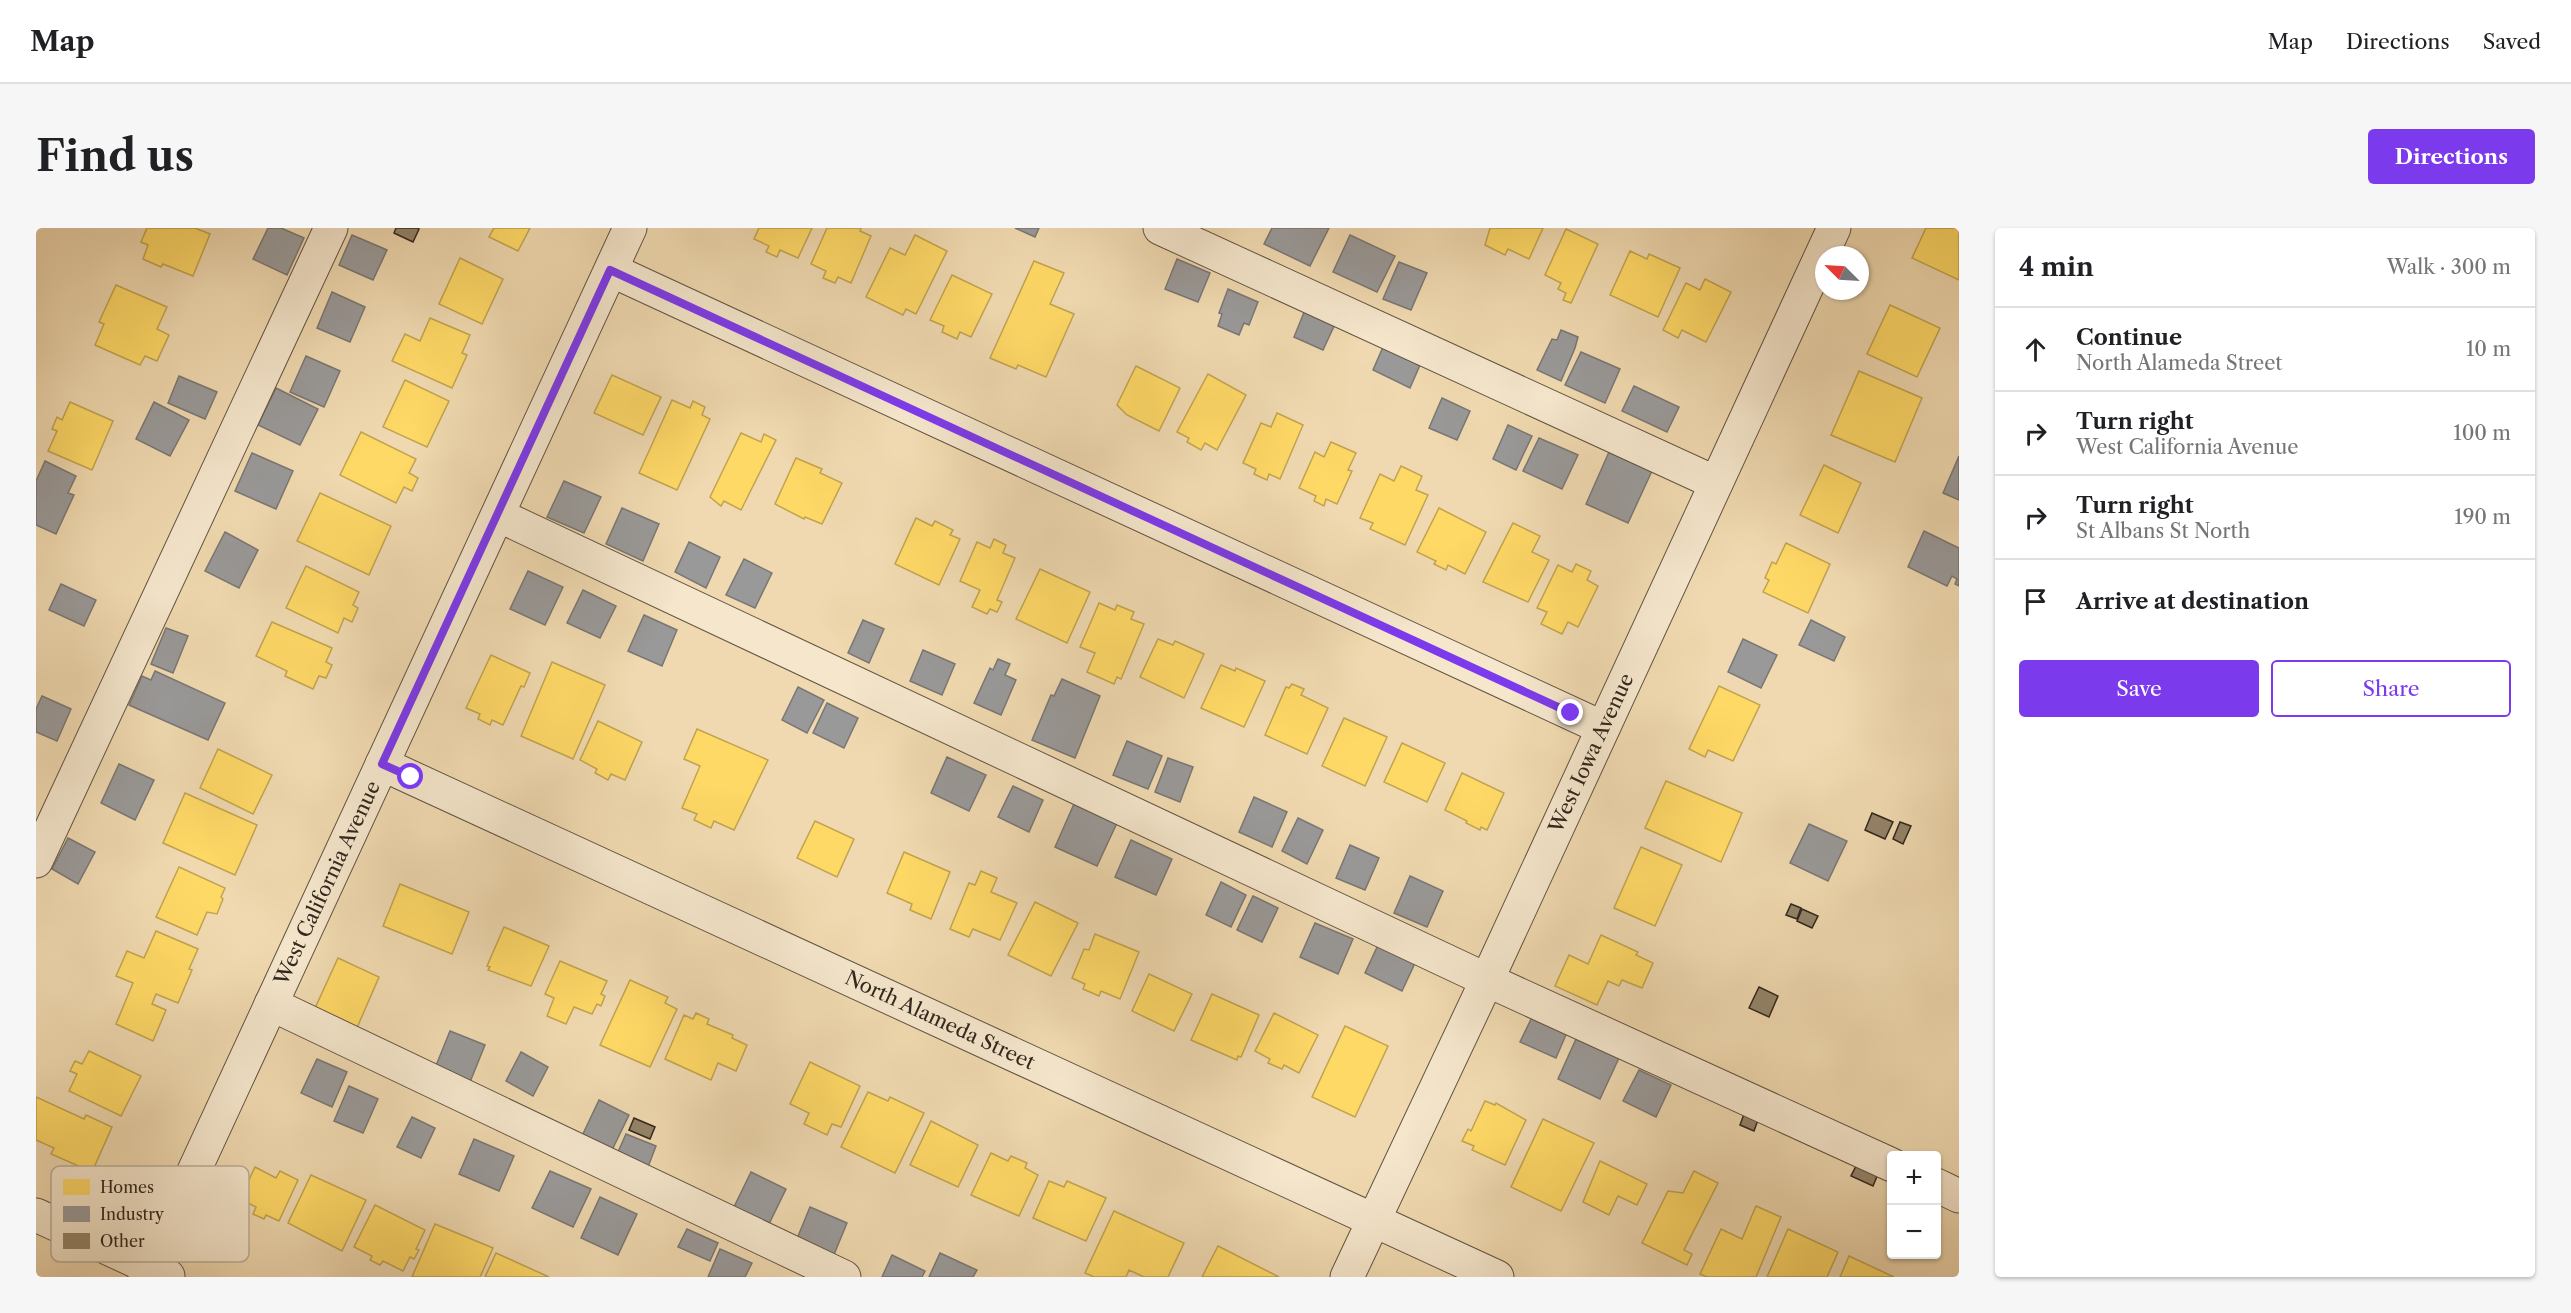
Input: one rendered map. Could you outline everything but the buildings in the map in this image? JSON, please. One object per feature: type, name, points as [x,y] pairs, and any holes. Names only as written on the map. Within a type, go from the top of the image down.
[{"type":"street","points":[[36,861],[332,228]]},
{"type":"street","name":"West California Avenue","points":[[201,1166],[271,1004],[630,228]]},
{"type":"street","points":[[1160,228],[1716,483]]},
{"type":"street","name":"West Iowa Avenue","points":[[1347,1277],[1487,980],[1834,228]]},
{"type":"street","points":[[610,270],[1603,728]]},
{"type":"street","points":[[498,515],[1487,980],[1887,1163]]},
{"type":"street","name":"North Alameda Street","points":[[382,764],[1497,1277]]},
{"type":"street","points":[[271,1004],[844,1277]]},
{"type":"street","points":[[1941,1187],[1959,1196]]},
{"type":"street","points":[[36,1215],[51,1222]]},
{"type":"street","points":[[130,1262],[154,1274]]},
{"type":"route","points":[[411,777],[382,764],[610,270],[1571,713]]}]
